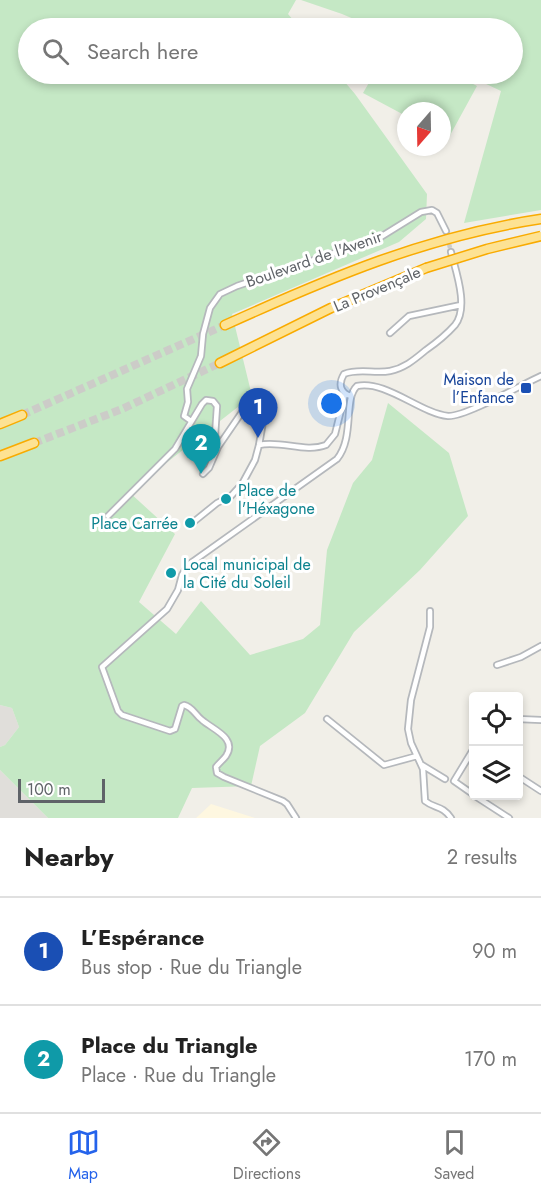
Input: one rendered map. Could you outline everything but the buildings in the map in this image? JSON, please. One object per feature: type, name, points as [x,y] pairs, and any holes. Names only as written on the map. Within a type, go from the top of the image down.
[{"type":"highway","name":"La Provençale","points":[[225,325],[392,255],[462,235],[541,219]]},
{"type":"highway","name":"La Provençale","points":[[220,363],[331,308],[426,268],[487,249],[541,236]]},
{"type":"highway","points":[[0,424],[22,415]]},
{"type":"highway","points":[[0,456],[34,443]]},
{"type":"street","name":"Boulevard de l'Avenir","points":[[190,422],[184,416],[188,402],[187,389],[201,356],[203,334],[215,300],[237,286],[379,238],[421,212],[432,210],[437,213],[446,231]]},
{"type":"street","points":[[351,396],[341,390],[342,377],[347,372],[391,371],[407,365],[455,325],[461,305],[451,252]]},
{"type":"street","points":[[390,333],[409,316],[461,305]]},
{"type":"street","points":[[296,818],[283,801],[217,773],[216,767],[228,753],[228,743],[220,732],[200,719],[189,706],[182,706],[175,729],[170,731],[122,715],[118,711],[102,668],[167,609],[178,590],[188,564],[337,459],[344,449],[348,435],[351,396],[354,390],[362,385],[377,388],[439,414],[455,416],[541,376]]},
{"type":"street","points":[[340,383],[354,390]]},
{"type":"street","points":[[259,445],[281,443],[315,447],[326,445],[334,434],[345,394]]},
{"type":"street","points":[[108,516],[175,449],[204,401],[216,403],[218,410],[215,436],[220,444]]},
{"type":"street","points":[[191,524],[231,495],[242,484],[255,460],[259,445],[264,411],[262,407],[255,403],[246,407],[220,444],[209,468],[202,474]]},
{"type":"street","points":[[430,611],[430,627],[411,700],[408,729],[422,765],[425,801],[441,807],[451,818]]},
{"type":"street","points":[[497,664],[521,657],[541,646]]},
{"type":"street","points":[[327,719],[384,765],[417,756]]},
{"type":"street","points":[[523,719],[541,720]]},
{"type":"street","points":[[469,756],[454,781],[469,792]]},
{"type":"street","points":[[422,765],[445,778]]},
{"type":"street","points":[[523,779],[541,791]]},
{"type":"street","points":[[482,800],[509,818]]},
{"type":"shaded area","points":[[0,705],[12,708],[19,727],[5,745],[0,747]]},
{"type":"shaded area","points":[[0,770],[48,818],[0,818]]},
{"type":"shaded area","points":[[211,804],[255,818],[196,818]]},
{"type":"green space","points":[[0,0],[296,0],[288,14],[291,18],[18,18],[18,84],[346,84],[427,194],[426,219],[399,242],[232,314],[252,396],[129,492],[175,534],[139,602],[176,634],[201,601],[250,655],[303,639],[320,625],[327,550],[353,483],[372,460],[388,403],[449,453],[468,516],[420,570],[354,632],[305,713],[260,746],[251,786],[192,788],[178,818],[48,818],[0,770],[0,747],[5,745],[19,727],[12,708],[0,705]]},
{"type":"green space","points":[[301,0],[541,0],[541,210],[464,223],[501,91],[486,84],[523,84],[523,18],[351,18]]},
{"type":"green space","points":[[368,84],[473,84],[477,86],[451,134],[451,102],[397,102],[397,111],[363,93]]},
{"type":"tunnel","points":[[446,231],[451,252]]},
{"type":"tunnel","points":[[22,415],[225,325]]},
{"type":"tunnel","points":[[34,443],[122,409],[220,363]]},
{"type":"place","name":"Maison de l’Enfance","points":[[526,388]]},
{"type":"place","name":"L’Espérance","points":[[258,438]]},
{"type":"place","name":"Place du Triangle","points":[[201,474]]},
{"type":"place","name":"Place de l'Héxagone","points":[[226,499]]},
{"type":"place","name":"Place Carrée","points":[[190,523]]},
{"type":"place","name":"Local municipal de la Cité du Soleil","points":[[171,573]]}]
